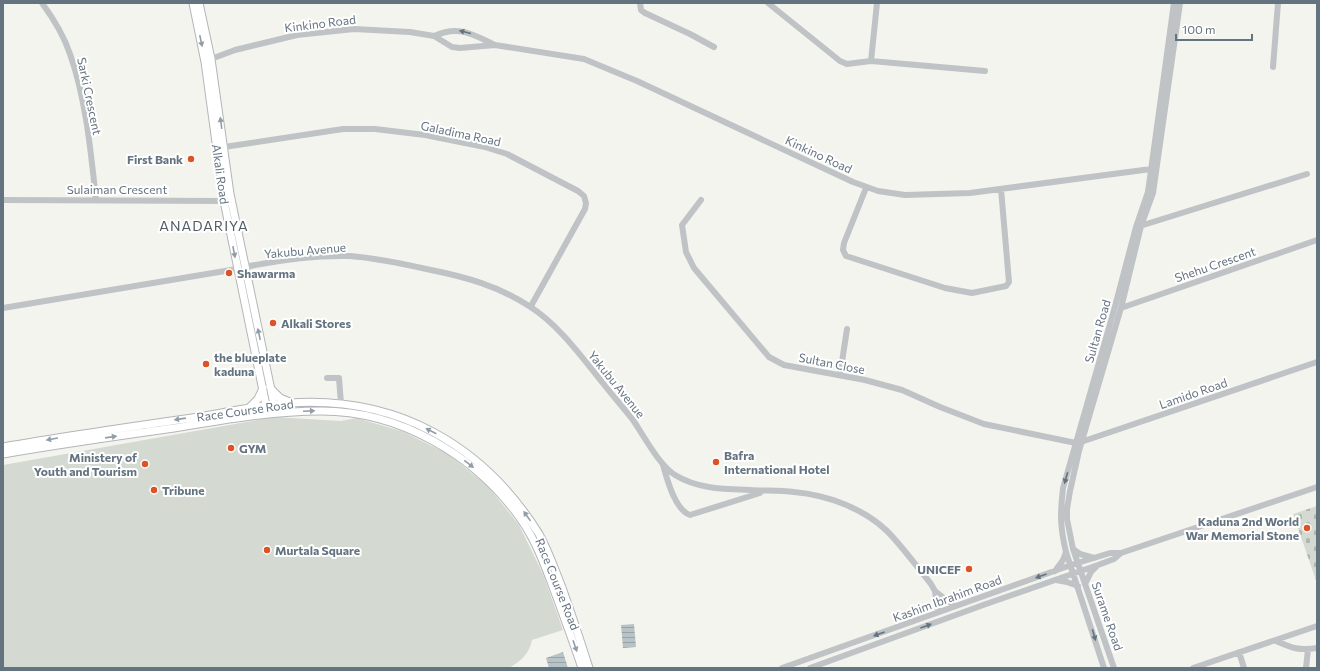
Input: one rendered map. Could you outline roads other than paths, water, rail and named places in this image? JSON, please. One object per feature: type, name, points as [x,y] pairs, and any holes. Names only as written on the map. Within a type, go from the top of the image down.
[{"type":"main road","name":"Alkali Road","points":[[193,3],[205,62],[238,269],[267,389]]},
{"type":"main road","name":"Alkali Road","points":[[199,3],[211,59],[224,147],[228,201],[245,268],[272,414]]},
{"type":"main road","points":[[249,408],[267,389],[280,398],[292,403]]},
{"type":"main road","name":"Race Course Road","points":[[3,447],[102,430],[292,403],[341,404],[368,408],[412,422],[452,442],[473,457],[510,494],[540,536],[552,560],[589,668]]},
{"type":"main road","name":"Race Course Road","points":[[3,454],[272,414],[321,411],[340,412],[366,416],[389,422],[429,439],[449,450],[469,464],[489,482],[520,519],[532,538],[544,562],[582,668]]},
{"type":"street","name":"Sarki Crescent","points":[[42,3],[61,34],[70,53],[80,90],[90,147],[96,200]]},
{"type":"street","points":[[640,3],[641,10],[646,13],[714,47]]},
{"type":"street","points":[[768,3],[840,61],[847,64],[871,61],[985,71]]},
{"type":"street","points":[[871,61],[877,3]]},
{"type":"street","points":[[1166,88],[1174,3]]},
{"type":"street","points":[[1164,102],[1180,3]]},
{"type":"street","points":[[1274,67],[1278,3]]},
{"type":"street","name":"Kinkino Road","points":[[211,59],[235,50],[297,35],[354,29],[410,32],[434,36],[452,47],[460,48],[495,45],[584,58],[637,81],[866,188],[905,195],[970,193],[1151,169]]},
{"type":"street","name":"Kinkino Road","points":[[434,36],[443,32],[458,30],[471,33],[495,45]]},
{"type":"street","name":"Sultan Road","points":[[1078,563],[1073,549],[1067,519],[1070,491],[1079,443],[1114,310],[1148,192],[1164,102]]},
{"type":"street","name":"Sultan Road","points":[[1071,566],[1063,538],[1060,509],[1063,488],[1079,443],[1121,308],[1139,226],[1153,193],[1164,102]]},
{"type":"street","name":"Galadima Road","points":[[224,147],[342,129],[375,129],[485,147],[507,154],[571,187],[584,196],[586,203],[585,209],[531,306]]},
{"type":"street","points":[[1139,226],[1307,174]]},
{"type":"street","points":[[866,188],[844,242],[843,250],[846,256],[945,288],[972,294],[1006,286],[1009,282],[1001,189]]},
{"type":"street","name":"Sulaiman Crescent","points":[[3,200],[228,201]]},
{"type":"street","name":"Sultan Close","points":[[701,200],[682,227],[686,252],[694,268],[769,357],[784,365],[840,375],[902,390],[984,424],[1079,443]]},
{"type":"street","name":"Shehu Crescent","points":[[1121,308],[1317,240]]},
{"type":"street","name":"Yakubu Avenue","points":[[245,268],[270,262],[318,257],[350,256],[380,260],[466,277],[496,288],[531,306],[576,350],[632,419],[663,464],[673,474],[690,482],[710,488],[794,492],[833,500],[855,509],[874,520],[887,531],[931,584],[935,591],[938,612]]},
{"type":"street","points":[[3,308],[238,269]]},
{"type":"street","points":[[840,375],[846,329]]},
{"type":"street","name":"Lamido Road","points":[[1079,443],[1317,362]]},
{"type":"street","points":[[327,378],[339,378],[341,404]]},
{"type":"street","points":[[663,464],[667,481],[678,506],[685,514],[690,515],[764,491]]},
{"type":"street","name":"Kashim Ibrahim Road","points":[[810,668],[818,667],[851,653],[1074,574],[1114,559],[1121,554],[1317,487]]},
{"type":"street","points":[[1073,549],[1080,554],[1094,558]]},
{"type":"street","points":[[1054,572],[1063,560],[1066,552]]},
{"type":"street","name":"Kashim Ibrahim Road","points":[[782,668],[1078,563],[1110,553],[1121,554]]},
{"type":"street","name":"Surame Road","points":[[1078,563],[1114,668]]},
{"type":"street","points":[[1085,584],[1091,572],[1098,565]]},
{"type":"street","name":"Surame Road","points":[[1071,566],[1104,668]]},
{"type":"street","points":[[1055,580],[1078,586]]},
{"type":"street","name":"Yakubu Avenue","points":[[935,591],[954,606]]},
{"type":"street","points":[[1193,668],[1317,626]]},
{"type":"street","points":[[1276,641],[1291,648],[1317,648]]},
{"type":"street","points":[[848,645],[851,653]]},
{"type":"street","points":[[1306,668],[1308,649]]},
{"type":"street","points":[[1239,652],[1244,668]]},
{"type":"place","name":"First Bank","points":[[191,159]]},
{"type":"place","name":"Shawarma","points":[[229,273]]},
{"type":"place","name":"Alkali Stores","points":[[273,323]]},
{"type":"place","name":"the blueplate kaduna","points":[[206,364]]},
{"type":"place","name":"GYM","points":[[231,448]]},
{"type":"place","name":"Bafra International Hotel","points":[[716,462]]},
{"type":"place","name":"Ministery of Youth and Tourism","points":[[145,464]]},
{"type":"place","name":"Tribune","points":[[154,490]]},
{"type":"place","name":"Kaduna 2nd World War Memorial Stone","points":[[1307,528]]},
{"type":"place","name":"Murtala Square","points":[[267,550]]},
{"type":"place","name":"UNICEF","points":[[969,569]]},
{"type":"district","name":"ANADARIYA","points":[[204,225]]}]
